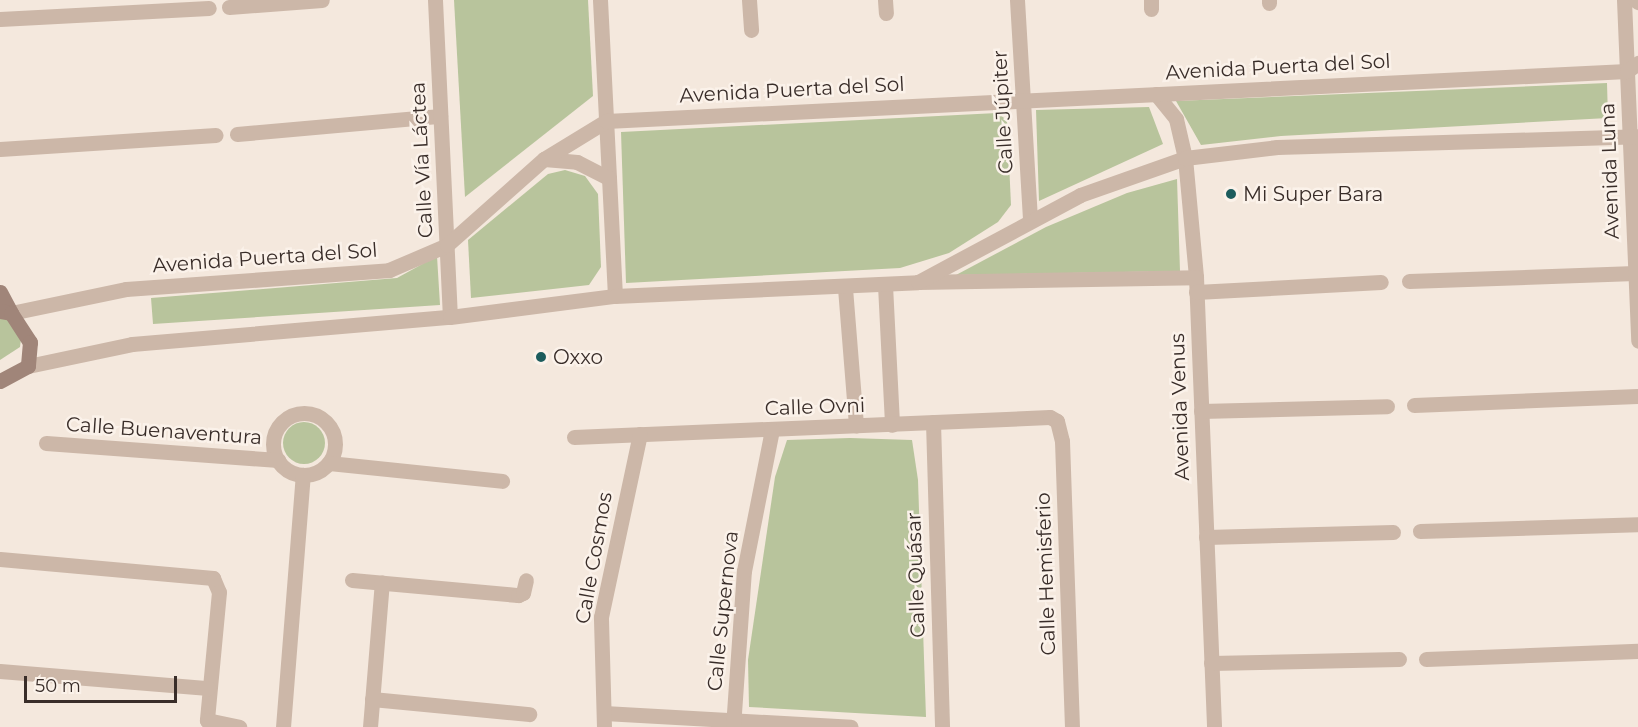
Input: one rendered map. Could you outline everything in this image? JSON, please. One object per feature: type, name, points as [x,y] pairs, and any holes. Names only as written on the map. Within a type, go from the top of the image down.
[{"type":"main road","points":[[0,292],[6,312],[27,332],[28,366],[0,381]]},
{"type":"street","points":[[229,7],[322,0]]},
{"type":"street","name":"Calle Vía Láctea","points":[[435,0],[450,317]]},
{"type":"street","points":[[600,0],[615,296]]},
{"type":"street","points":[[749,0],[751,30]]},
{"type":"street","name":"Calle Júpiter","points":[[1017,0],[1029,221]]},
{"type":"street","name":"Avenida Luna","points":[[1624,0],[1632,67],[1638,340]]},
{"type":"street","points":[[0,19],[209,8]]},
{"type":"street","name":"Avenida Puerta del Sol","points":[[6,312],[126,289],[389,270],[447,245],[544,159],[606,121],[1024,98],[1156,94],[1632,67]]},
{"type":"street","name":"Avenida Venus","points":[[1156,94],[1176,119],[1185,158],[1196,285],[1214,727]]},
{"type":"street","points":[[237,134],[440,116]]},
{"type":"street","points":[[0,149],[216,135]]},
{"type":"street","points":[[918,282],[1080,195],[1185,158],[1277,147],[1634,135]]},
{"type":"street","points":[[544,159],[577,162],[609,178]]},
{"type":"street","points":[[1409,281],[1635,273]]},
{"type":"street","points":[[28,366],[132,344],[450,317],[615,296],[845,288],[918,282],[1196,285],[1381,282]]},
{"type":"street","points":[[885,285],[892,425]]},
{"type":"street","points":[[845,288],[856,426]]},
{"type":"street","points":[[1414,405],[1638,396]]},
{"type":"street","points":[[1201,411],[1387,406]]},
{"type":"street","points":[[302,412],[319,416],[332,429],[335,446],[328,463],[317,472],[303,475],[288,471],[278,460],[274,434],[285,419],[302,412]]},
{"type":"street","name":"Calle Ovni","points":[[574,437],[892,425],[1042,416],[1057,421]]},
{"type":"street","name":"Calle Hemisferio","points":[[1057,421],[1062,441],[1072,727]]},
{"type":"street","name":"Calle Quásar","points":[[933,422],[942,727]]},
{"type":"street","name":"Calle Supernova","points":[[733,724],[744,571],[772,430]]},
{"type":"street","name":"Calle Cosmos","points":[[604,720],[601,617],[640,434]]},
{"type":"street","name":"Calle Buenaventura","points":[[46,443],[278,460]]},
{"type":"street","points":[[328,463],[502,481]]},
{"type":"street","points":[[283,727],[303,475]]},
{"type":"street","points":[[1420,531],[1638,524]]},
{"type":"street","points":[[1206,537],[1393,532]]},
{"type":"street","points":[[0,559],[208,576],[217,581],[219,592],[208,688],[208,722],[239,727]]},
{"type":"street","points":[[352,580],[518,595],[523,592],[526,580]]},
{"type":"street","points":[[370,727],[382,582]]},
{"type":"street","points":[[1426,658],[1638,651]]},
{"type":"street","points":[[1211,663],[1399,660]]},
{"type":"street","points":[[0,671],[208,688]]},
{"type":"street","points":[[372,699],[529,714]]},
{"type":"street","points":[[604,720],[851,727]]},
{"type":"green space","points":[[454,0],[588,0],[593,96],[465,197]]},
{"type":"green space","points":[[1607,83],[1608,118],[1281,136],[1201,145],[1176,101]]},
{"type":"green space","points":[[1149,107],[1163,144],[1039,201],[1036,110]]},
{"type":"green space","points":[[997,113],[1007,120],[1011,205],[998,222],[949,253],[900,268],[626,283],[621,132]]},
{"type":"green space","points":[[565,170],[585,176],[598,194],[601,267],[589,285],[471,298],[468,240],[548,174]]},
{"type":"green space","points":[[1177,179],[1180,271],[956,275],[1046,227],[1127,193]]},
{"type":"green space","points":[[437,256],[440,305],[153,324],[151,298],[397,278]]},
{"type":"green space","points":[[0,317],[9,318],[21,339],[20,347],[0,360]]},
{"type":"green space","points":[[304,422],[312,423],[319,428],[324,435],[324,451],[319,458],[312,463],[304,464],[296,463],[289,458],[284,451],[283,443],[284,435],[289,428],[296,423]]},
{"type":"green space","points":[[850,438],[912,440],[918,480],[926,717],[749,707],[748,660],[775,477],[787,440]]},
{"type":"place","name":"Mi Super Bara","points":[[1231,194]]},
{"type":"place","name":"Oxxo","points":[[541,357]]}]
